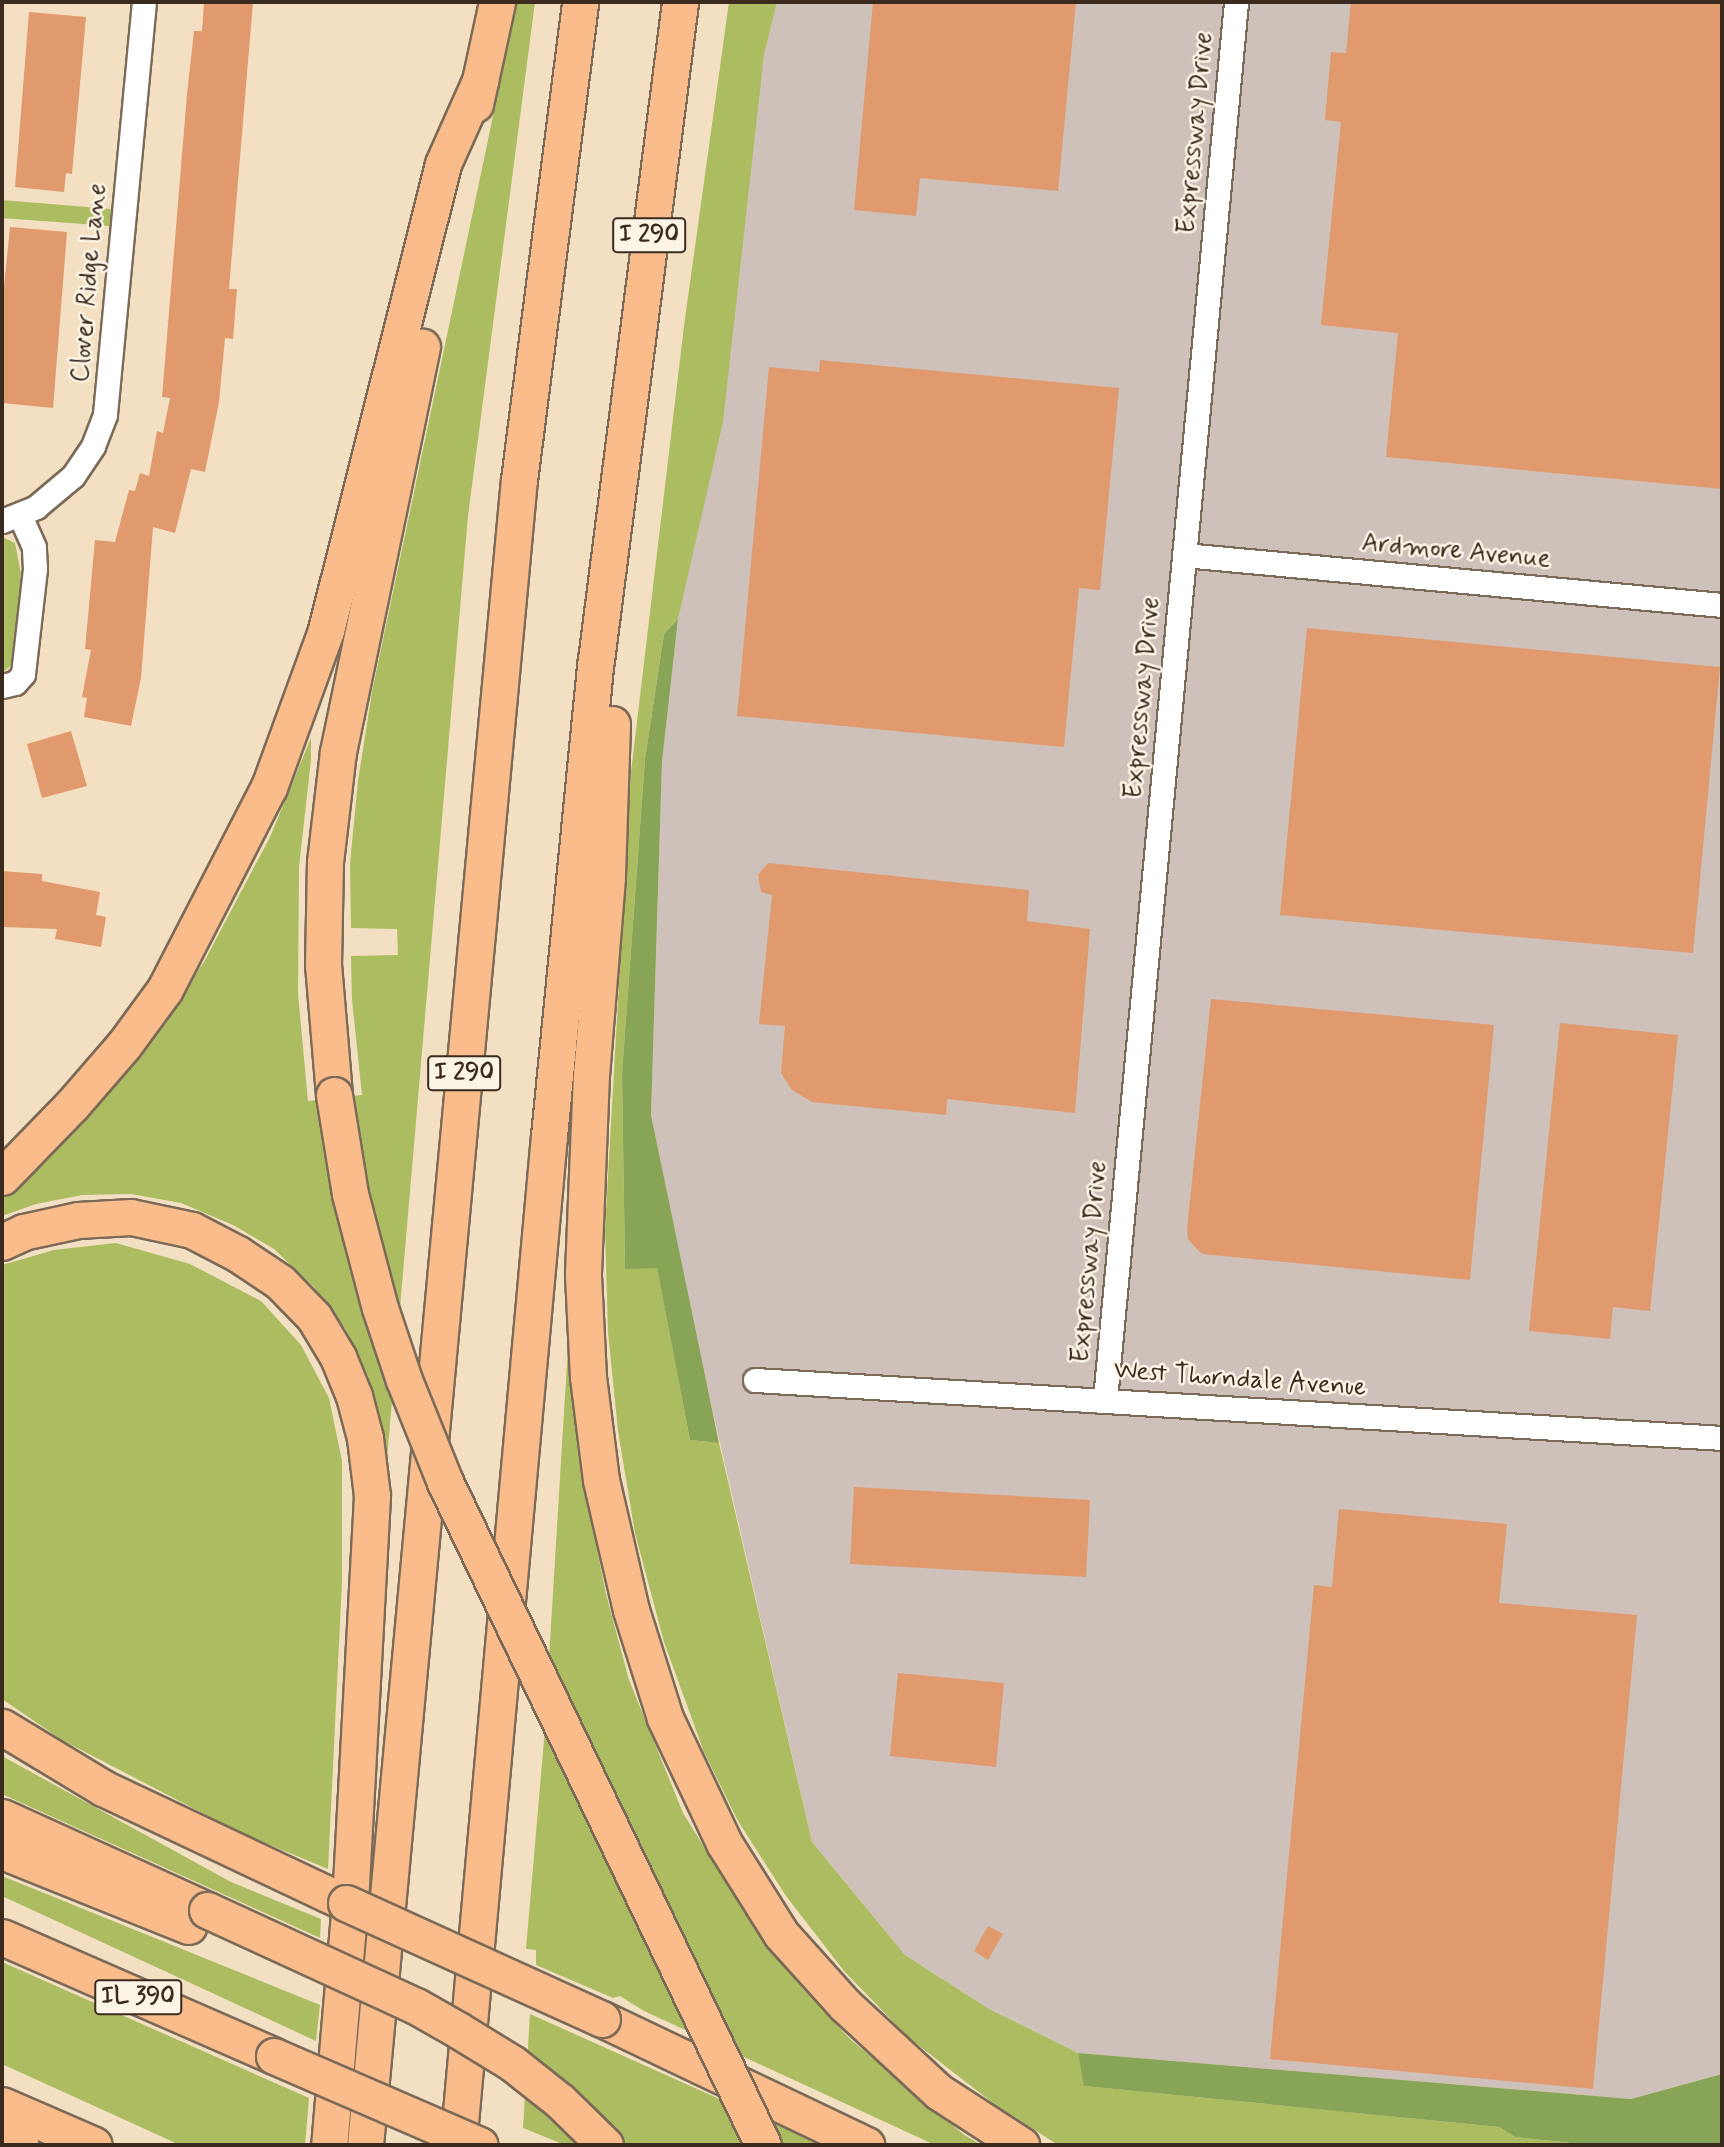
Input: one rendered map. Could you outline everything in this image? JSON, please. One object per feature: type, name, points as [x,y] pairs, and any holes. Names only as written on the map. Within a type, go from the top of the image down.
[{"type":"highway","points":[[497,2],[403,428],[338,752],[324,862],[323,965],[334,1095],[350,1194],[380,1308],[404,1380],[445,1482],[763,2145]]},
{"type":"highway","name":"I 290","points":[[365,2145],[519,480],[580,2]]},
{"type":"highway","name":"I 290","points":[[458,2145],[549,1136],[596,660],[680,2]]},
{"type":"highway","points":[[2,1177],[33,1148],[124,1045],[165,989],[269,787],[326,630],[443,164],[480,82]]},
{"type":"highway","points":[[620,468],[607,877],[591,1074],[583,1275],[588,1377],[601,1480],[631,1610],[665,1718],[724,1843],[781,1934],[845,2005],[939,2092],[1021,2145]]},
{"type":"highway","points":[[2,1146],[76,1074],[108,1038],[151,981],[189,940]]},
{"type":"highway","points":[[2,1242],[23,1231],[78,1220],[131,1217],[192,1230],[238,1254],[280,1282],[314,1317],[338,1357],[354,1396],[365,1438],[372,1496],[350,1902],[329,2145]]},
{"type":"highway","points":[[2,1727],[103,1788],[270,1869],[602,2019],[866,2145]]},
{"type":"highway","points":[[2,1817],[198,1918],[453,2043],[505,2076],[587,2145]]},
{"type":"highway","points":[[475,2145],[488,1828]]},
{"type":"highway","points":[[2,1851],[198,1918],[416,2006],[512,2063],[560,2101],[605,2145]]},
{"type":"highway","name":"IL 390","points":[[2,1937],[480,2145]]},
{"type":"highway","points":[[2,2105],[94,2145]]},
{"type":"highway","points":[[2,2135],[21,2145]]},
{"type":"street","name":"Clover Ridge Lane","points":[[11,518],[45,501],[73,476],[93,446],[106,414],[144,2]]},
{"type":"street","name":"Expressway Drive","points":[[1105,1399],[1236,2]]},
{"type":"street","points":[[2,687],[15,683],[23,674],[35,569],[34,547],[11,518]]},
{"type":"street","name":"Ardmore Avenue","points":[[1184,555],[1722,605]]},
{"type":"street","name":"West Thorndale Avenue","points":[[755,1380],[1722,1438]]},
{"type":"shaded area","points":[[777,2],[1722,2],[1722,2074],[1631,2099],[1078,2053],[989,2009],[905,1955],[812,1842],[694,1330],[651,1115],[662,762],[678,619],[764,55]]},
{"type":"green space","points":[[517,2],[535,2],[468,516],[386,1471],[368,1376],[346,1330],[314,1287],[274,1249],[233,1225],[181,1203],[131,1194],[82,1195],[36,1204],[2,1216],[2,1195],[78,1124],[148,1041],[204,962],[270,837],[311,738],[299,867],[298,994],[308,1101],[362,1095],[352,1000],[351,956],[398,955],[397,929],[351,928],[350,863],[358,781],[372,692]]},
{"type":"green space","points":[[729,2],[777,2],[764,55],[723,422],[678,619],[664,634],[645,759],[622,1073],[625,1268],[657,1267],[690,1440],[719,1443],[812,1842],[905,1955],[989,2009],[1078,2053],[1085,2086],[1499,2127],[1515,2137],[1590,2145],[1058,2145],[993,2103],[909,2038],[844,1971],[786,1896],[738,1821],[704,1752],[664,1642],[635,1533],[618,1431],[608,1332],[605,1229],[631,772],[684,326]]},
{"type":"green space","points":[[2,200],[111,209],[110,226],[2,218]]},
{"type":"green space","points":[[2,537],[15,543],[21,574],[14,663],[2,673]]},
{"type":"green space","points":[[678,619],[662,762],[651,1115],[719,1443],[690,1440],[657,1268],[625,1269],[622,1073],[645,759],[664,634]]},
{"type":"green space","points":[[116,1243],[190,1264],[261,1301],[301,1345],[329,1398],[342,1461],[342,1582],[328,1869],[239,1832],[62,1740],[2,1699],[2,1265],[54,1250]]},
{"type":"green space","points":[[569,1330],[584,1485],[606,1594],[629,1680],[683,1813],[759,1935],[803,1989],[850,2039],[963,2134],[981,2145],[935,2145],[644,2011],[620,1996],[613,1998],[536,1965],[536,1950],[526,1949],[544,1740]]},
{"type":"green space","points":[[2,1756],[231,1882],[321,1919],[320,1938],[2,1794]]},
{"type":"green space","points":[[2,1876],[320,2005],[316,2041],[2,1896]]},
{"type":"green space","points":[[2,1962],[309,2098],[305,2145],[180,2145],[2,2064]]},
{"type":"green space","points":[[530,2014],[822,2145],[565,2145],[523,2128]]},
{"type":"green space","points":[[1078,2053],[1631,2099],[1722,2074],[1722,2145],[1590,2145],[1515,2137],[1499,2127],[1084,2086]]},
{"type":"building","points":[[204,2],[253,2],[229,289],[237,289],[233,339],[225,338],[219,402],[205,472],[191,469],[175,533],[153,527],[141,678],[131,726],[84,717],[87,698],[82,697],[91,650],[85,649],[95,540],[115,542],[129,490],[135,491],[140,473],[149,476],[157,431],[163,433],[170,398],[162,397],[187,94],[194,31],[202,31]]},
{"type":"building","points":[[873,2],[1076,2],[1058,191],[920,178],[916,216],[854,210]]},
{"type":"building","points":[[1351,2],[1722,2],[1722,489],[1386,457],[1398,333],[1321,325],[1341,122],[1325,120],[1331,52],[1346,53]]},
{"type":"building","points":[[29,12],[86,17],[72,174],[66,173],[64,192],[15,187]]},
{"type":"building","points":[[10,227],[67,232],[53,408],[2,403],[2,306]]},
{"type":"building","points":[[820,360],[1119,388],[1100,590],[1079,588],[1064,747],[737,716],[769,367],[819,372]]},
{"type":"building","points":[[1307,628],[1720,667],[1693,953],[1280,915]]},
{"type":"building","points":[[71,731],[87,786],[42,798],[27,744]]},
{"type":"building","points":[[768,863],[1029,890],[1027,921],[1090,929],[1075,1113],[947,1099],[946,1115],[812,1102],[792,1090],[781,1073],[785,1026],[759,1024],[772,895],[761,892],[758,875]]},
{"type":"building","points":[[2,871],[42,874],[42,881],[100,892],[96,915],[106,917],[101,947],[55,939],[57,929],[2,927]]},
{"type":"building","points":[[1211,999],[1494,1025],[1470,1280],[1202,1254],[1195,1247],[1188,1239],[1187,1229]]},
{"type":"building","points":[[1560,1023],[1678,1035],[1650,1311],[1613,1307],[1610,1339],[1529,1331]]},
{"type":"building","points":[[854,1487],[1090,1500],[1086,1577],[850,1564]]},
{"type":"building","points":[[1339,1509],[1507,1524],[1499,1603],[1637,1615],[1593,2089],[1270,2059],[1314,1585],[1332,1587]]},
{"type":"building","points":[[898,1673],[1004,1683],[996,1767],[890,1756]]},
{"type":"building","points":[[988,1926],[1003,1934],[988,1960],[974,1951]]}]
